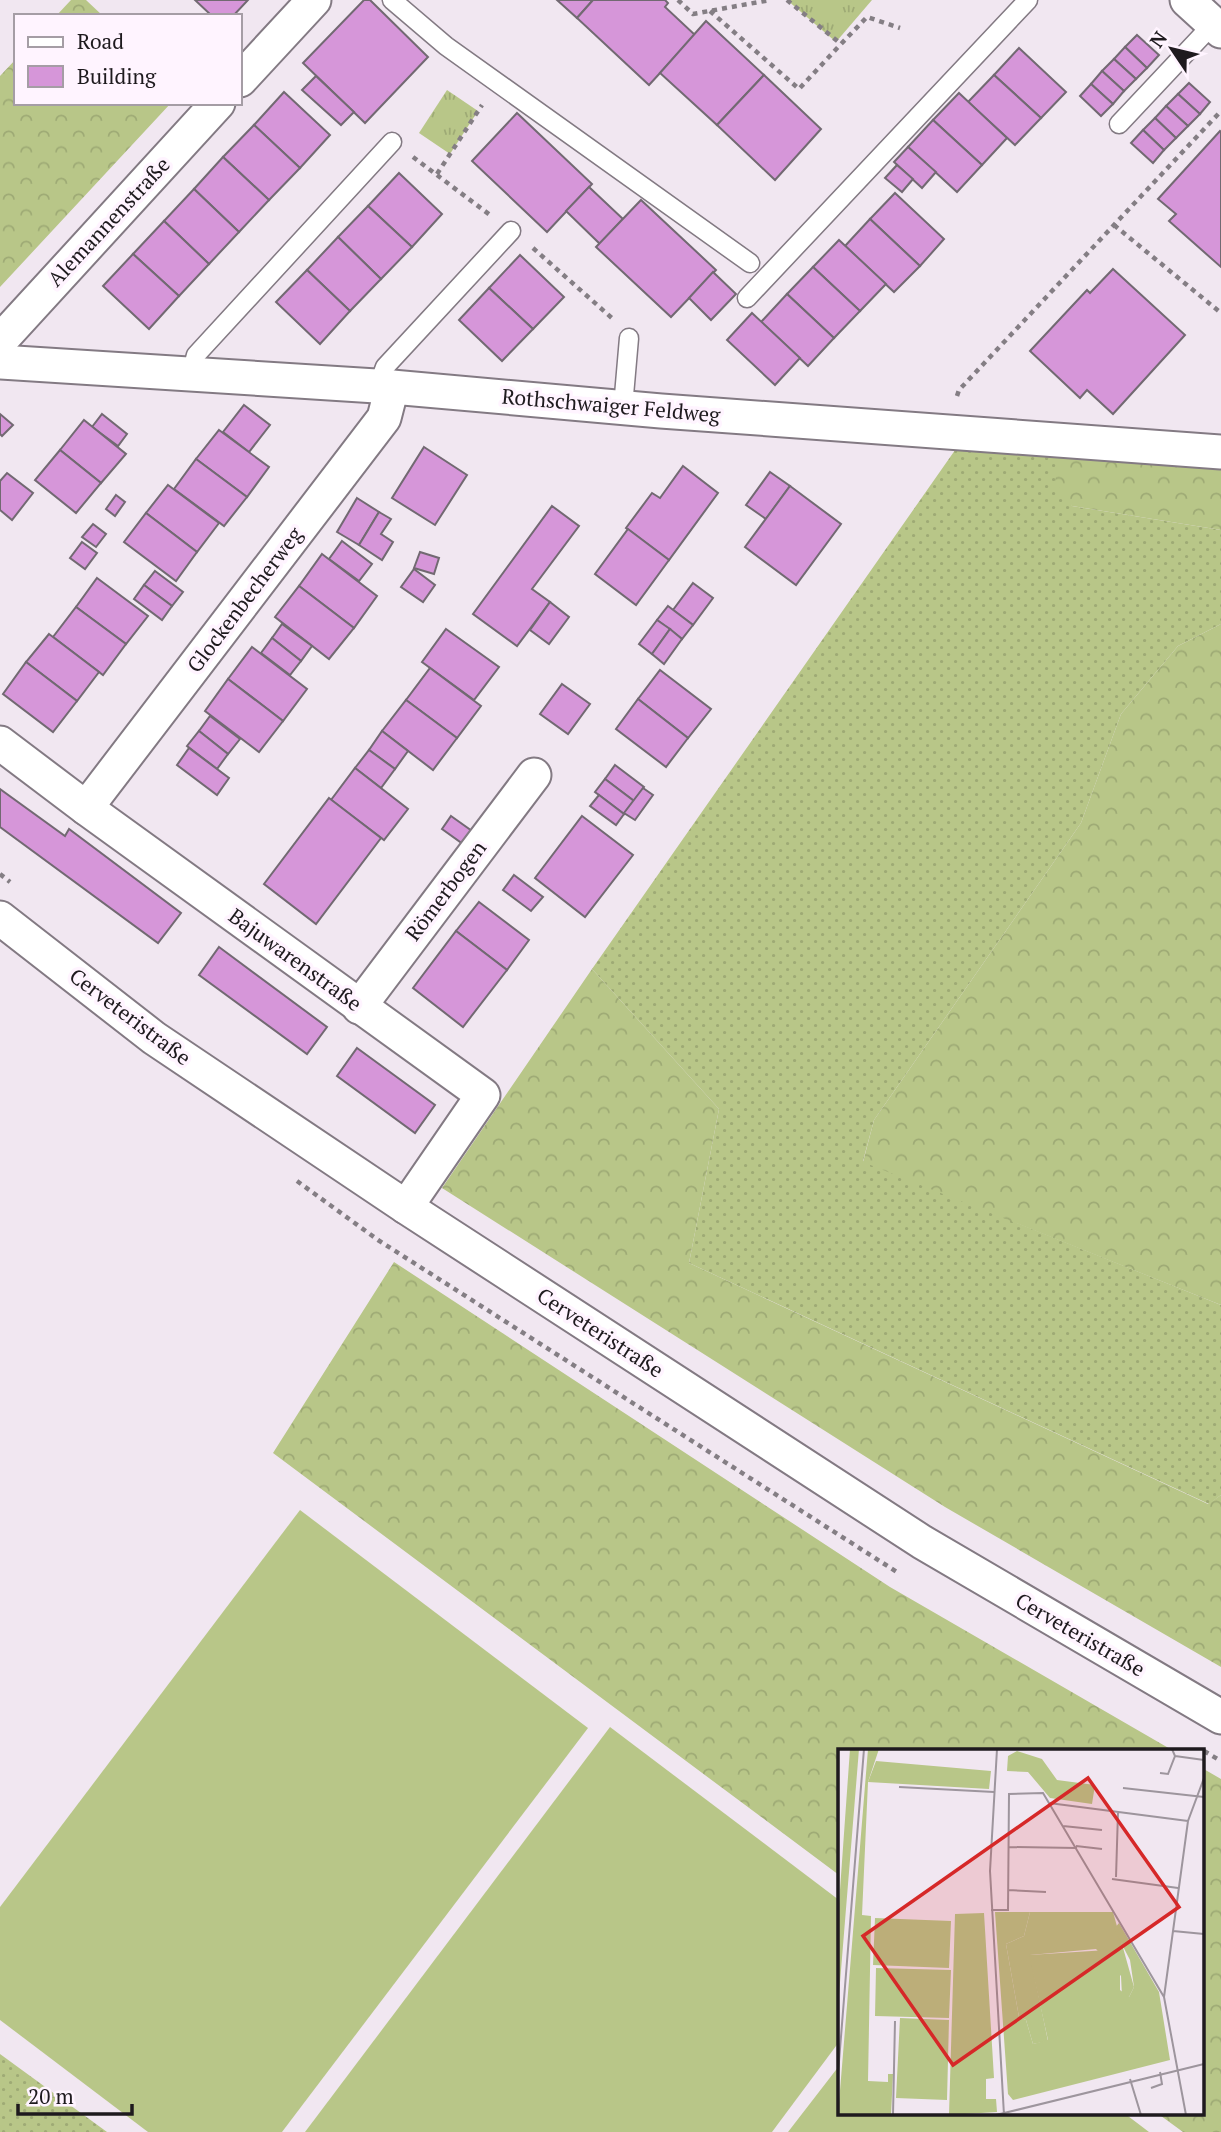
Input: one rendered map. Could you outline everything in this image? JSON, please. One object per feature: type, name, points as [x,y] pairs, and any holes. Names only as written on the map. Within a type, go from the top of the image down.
[{"type":"street","points":[[242,78],[314,0]]},
{"type":"street","points":[[1187,0],[1217,28]]},
{"type":"street","name":"Alemannenstraße","points":[[0,341],[216,105]]},
{"type":"street","name":"Rothschwaiger Feldweg","points":[[0,362],[385,386],[623,407],[1221,452]]},
{"type":"street","name":"Glockenbecherweg","points":[[86,808],[384,418],[385,386]]},
{"type":"street","name":"Bajuwarenstraße","points":[[0,743],[483,1095],[406,1207]]},
{"type":"street","name":"Römerbogen","points":[[359,1007],[534,775]]},
{"type":"street","name":"Cerveteristraße","points":[[0,918],[154,1038],[406,1207],[922,1542],[1221,1717]]},
{"type":"lane","points":[[392,0],[446,46],[750,263]]},
{"type":"lane","points":[[747,298],[1028,0]]},
{"type":"lane","points":[[1119,124],[1217,28]]},
{"type":"lane","points":[[191,374],[196,355],[392,142]]},
{"type":"lane","points":[[385,386],[385,367],[511,231]]},
{"type":"lane","points":[[623,407],[629,338]]},
{"type":"path","points":[[678,0],[694,13],[771,0]]},
{"type":"path","points":[[787,0],[841,44]]},
{"type":"path","points":[[710,11],[799,89],[867,17],[900,28]]},
{"type":"path","points":[[437,174],[496,82]]},
{"type":"path","points":[[950,432],[958,390],[1221,111]]},
{"type":"path","points":[[392,142],[558,267],[629,338]]},
{"type":"path","points":[[1114,225],[1221,313]]},
{"type":"green space","points":[[71,0],[86,0],[101,14],[58,14]]},
{"type":"green space","points":[[787,0],[872,0],[836,42]]},
{"type":"green space","points":[[14,61],[14,105],[169,105],[0,287],[0,76]]},
{"type":"green space","points":[[447,90],[478,111],[450,154],[419,133]]},
{"type":"green space","points":[[960,443],[1060,449],[1072,506],[1221,530],[1221,624],[1178,646],[1121,714],[1081,823],[874,1120],[863,1161],[1221,1305],[1221,1495],[1209,1504],[689,1263],[719,1109],[592,969]]},
{"type":"green space","points":[[1060,449],[1221,462],[1221,530],[1072,506],[1055,482]]},
{"type":"green space","points":[[1221,624],[1221,1305],[863,1162],[874,1120],[1081,823],[1121,714],[1178,646]]},
{"type":"green space","points":[[592,969],[719,1109],[689,1263],[1208,1504],[1221,1495],[1221,1667],[945,1507],[442,1188]]},
{"type":"green space","points":[[394,1262],[890,1587],[1170,1749],[838,1749],[838,1874],[273,1453]]},
{"type":"green space","points":[[300,1510],[588,1728],[282,2132],[148,2132],[0,2020],[0,1907]]},
{"type":"green space","points":[[610,1727],[838,1899],[838,2043],[772,2132],[305,2132]]},
{"type":"green space","points":[[1204,1769],[1221,1779],[1221,2132],[1183,2132],[1158,2114],[1204,2114]]},
{"type":"green space","points":[[0,2054],[107,2132],[0,2132]]},
{"type":"green space","points":[[838,2067],[838,2114],[1125,2114],[1149,2132],[788,2132]]},
{"type":"building","points":[[195,0],[248,0],[235,14],[210,14]]},
{"type":"building","points":[[364,0],[370,0],[428,57],[365,123],[303,63]]},
{"type":"building","points":[[557,0],[593,0],[577,18]]},
{"type":"building","points":[[593,0],[665,0],[668,3],[665,7],[695,35],[649,85],[577,18]]},
{"type":"building","points":[[706,21],[764,75],[717,125],[660,73]]},
{"type":"building","points":[[1137,35],[1159,55],[1147,68],[1125,47]]},
{"type":"building","points":[[1125,47],[1147,68],[1136,79],[1114,59]]},
{"type":"building","points":[[1019,48],[1066,92],[1041,118],[994,75]]},
{"type":"building","points":[[1114,59],[1136,79],[1124,91],[1102,71]]},
{"type":"building","points":[[1102,71],[1124,91],[1113,104],[1091,84]]},
{"type":"building","points":[[764,75],[821,129],[775,180],[717,125]]},
{"type":"building","points":[[994,75],[1041,118],[1015,145],[968,102]]},
{"type":"building","points":[[316,76],[354,112],[341,125],[302,90]]},
{"type":"building","points":[[1189,83],[1210,102],[1200,114],[1178,94]]},
{"type":"building","points":[[1091,84],[1113,104],[1101,116],[1080,96]]},
{"type":"building","points":[[284,92],[330,135],[300,168],[254,125]]},
{"type":"building","points":[[959,93],[1007,138],[982,165],[933,120]]},
{"type":"building","points":[[1178,94],[1200,114],[1188,126],[1166,106]]},
{"type":"building","points":[[1166,106],[1188,126],[1176,138],[1155,118]]},
{"type":"building","points":[[517,113],[592,184],[547,232],[472,161]]},
{"type":"building","points":[[1155,118],[1176,138],[1164,150],[1143,130]]},
{"type":"building","points":[[933,120],[982,165],[957,192],[908,147]]},
{"type":"building","points":[[254,125],[300,168],[269,200],[223,157]]},
{"type":"building","points":[[1143,130],[1164,150],[1153,163],[1131,143]]},
{"type":"building","points":[[1220,131],[1221,267],[1169,221],[1176,214],[1158,199]]},
{"type":"building","points":[[908,147],[936,172],[922,188],[894,162]]},
{"type":"building","points":[[223,157],[269,200],[239,232],[194,189]]},
{"type":"building","points":[[897,165],[913,179],[902,192],[885,178]]},
{"type":"building","points":[[399,173],[442,214],[412,247],[368,206]]},
{"type":"building","points":[[589,187],[623,219],[600,244],[566,211]]},
{"type":"building","points":[[194,189],[239,232],[209,264],[164,221]]},
{"type":"building","points":[[895,193],[944,239],[920,266],[870,219]]},
{"type":"building","points":[[641,200],[716,270],[671,317],[596,247]]},
{"type":"building","points":[[368,206],[412,247],[381,279],[338,237]]},
{"type":"building","points":[[870,219],[920,266],[894,292],[845,246]]},
{"type":"building","points":[[164,221],[209,264],[179,296],[133,254]]},
{"type":"building","points":[[338,237],[381,279],[350,311],[307,270]]},
{"type":"building","points":[[839,240],[886,284],[860,311],[813,267]]},
{"type":"building","points":[[133,254],[179,296],[149,329],[103,286]]},
{"type":"building","points":[[520,255],[564,297],[533,329],[489,288]]},
{"type":"building","points":[[813,267],[860,311],[834,338],[787,294]]},
{"type":"building","points":[[1113,269],[1185,335],[1113,414],[1087,390],[1080,398],[1030,351],[1087,290],[1090,293]]},
{"type":"building","points":[[307,270],[350,311],[320,344],[276,302]]},
{"type":"building","points":[[713,272],[736,294],[711,320],[689,298]]},
{"type":"building","points":[[489,288],[533,329],[502,361],[459,320]]},
{"type":"building","points":[[787,294],[834,338],[808,366],[761,322]]},
{"type":"building","points":[[752,313],[800,358],[775,385],[727,340]]},
{"type":"building","points":[[244,405],[270,425],[249,452],[223,432]]},
{"type":"building","points":[[0,414],[13,425],[2,436],[0,434]]},
{"type":"building","points":[[102,414],[127,434],[118,446],[92,427]]},
{"type":"building","points":[[84,420],[126,454],[101,483],[60,450]]},
{"type":"building","points":[[219,430],[269,467],[247,497],[196,459]]},
{"type":"building","points":[[424,447],[467,475],[435,525],[392,498]]},
{"type":"building","points":[[60,450],[101,483],[76,513],[35,480]]},
{"type":"building","points":[[196,459],[247,497],[224,526],[174,489]]},
{"type":"building","points":[[683,466],[718,493],[669,560],[626,528],[652,493],[660,498]]},
{"type":"building","points":[[770,472],[790,486],[766,519],[746,505]]},
{"type":"building","points":[[7,473],[33,493],[12,520],[0,510],[0,481]]},
{"type":"building","points":[[168,485],[219,523],[197,552],[146,513]]},
{"type":"building","points":[[790,486],[841,524],[796,585],[745,547]]},
{"type":"building","points":[[116,495],[125,502],[115,516],[106,509]]},
{"type":"building","points":[[357,498],[379,512],[359,545],[337,532]]},
{"type":"building","points":[[552,506],[579,526],[532,589],[550,602],[517,646],[473,614]]},
{"type":"building","points":[[379,512],[391,519],[381,534],[393,542],[382,560],[359,545]]},
{"type":"building","points":[[146,513],[197,552],[176,581],[124,542]]},
{"type":"building","points":[[93,524],[106,534],[96,547],[82,537]]},
{"type":"building","points":[[628,529],[669,560],[636,605],[595,574]]},
{"type":"building","points":[[342,541],[372,564],[359,581],[329,559]]},
{"type":"building","points":[[82,542],[97,553],[85,569],[70,558]]},
{"type":"building","points":[[420,552],[439,558],[434,574],[414,568]]},
{"type":"building","points":[[322,554],[377,596],[354,628],[299,586]]},
{"type":"building","points":[[414,569],[435,585],[423,602],[401,587]]},
{"type":"building","points":[[155,571],[183,592],[172,606],[144,585]]},
{"type":"building","points":[[97,578],[148,616],[126,644],[76,607]]},
{"type":"building","points":[[693,583],[713,598],[693,625],[673,610]]},
{"type":"building","points":[[144,585],[172,606],[162,620],[134,599]]},
{"type":"building","points":[[299,586],[354,628],[329,659],[275,617]]},
{"type":"building","points":[[550,602],[569,617],[549,644],[530,630]]},
{"type":"building","points":[[668,606],[693,625],[682,639],[657,620]]},
{"type":"building","points":[[76,607],[126,644],[103,675],[53,637]]},
{"type":"building","points":[[657,620],[670,629],[652,654],[639,644]]},
{"type":"building","points":[[282,624],[312,646],[301,661],[272,638]]},
{"type":"building","points":[[446,629],[499,667],[474,700],[422,662]]},
{"type":"building","points":[[670,629],[682,639],[664,664],[652,654]]},
{"type":"building","points":[[49,634],[99,672],[77,701],[26,662]]},
{"type":"building","points":[[272,638],[301,661],[290,675],[261,653]]},
{"type":"building","points":[[252,647],[307,689],[283,721],[228,679]]},
{"type":"building","points":[[26,662],[77,701],[53,732],[3,694]]},
{"type":"building","points":[[430,668],[481,706],[457,738],[406,700]]},
{"type":"building","points":[[660,670],[711,709],[688,738],[638,699]]},
{"type":"building","points":[[228,679],[283,721],[259,752],[205,711]]},
{"type":"building","points":[[562,684],[590,704],[568,734],[540,714]]},
{"type":"building","points":[[638,699],[688,738],[666,767],[616,729]]},
{"type":"building","points":[[406,700],[457,738],[433,770],[382,731]]},
{"type":"building","points":[[210,716],[240,739],[228,754],[199,731]]},
{"type":"building","points":[[199,731],[228,754],[217,769],[187,746]]},
{"type":"building","points":[[382,731],[408,751],[395,769],[369,750]]},
{"type":"building","points":[[189,748],[229,778],[217,795],[177,765]]},
{"type":"building","points":[[369,750],[395,769],[381,788],[355,768]]},
{"type":"building","points":[[615,765],[644,787],[634,801],[605,779]]},
{"type":"building","points":[[355,768],[408,809],[384,840],[331,800]]},
{"type":"building","points":[[605,779],[634,801],[624,814],[595,792]]},
{"type":"building","points":[[643,788],[653,795],[635,820],[624,813]]},
{"type":"building","points":[[0,789],[65,836],[69,829],[181,913],[158,943],[0,827]]},
{"type":"building","points":[[599,795],[624,814],[616,825],[590,806]]},
{"type":"building","points":[[329,798],[381,838],[316,924],[264,884]]},
{"type":"building","points":[[451,816],[472,831],[463,844],[442,829]]},
{"type":"building","points":[[582,816],[633,855],[585,917],[535,878]]},
{"type":"building","points":[[514,875],[543,897],[531,911],[503,890]]},
{"type":"building","points":[[479,902],[529,940],[507,970],[456,931]]},
{"type":"building","points":[[456,931],[507,970],[463,1027],[413,988]]},
{"type":"building","points":[[219,947],[327,1027],[307,1054],[199,975]]},
{"type":"building","points":[[357,1048],[435,1105],[415,1133],[337,1076]]}]
